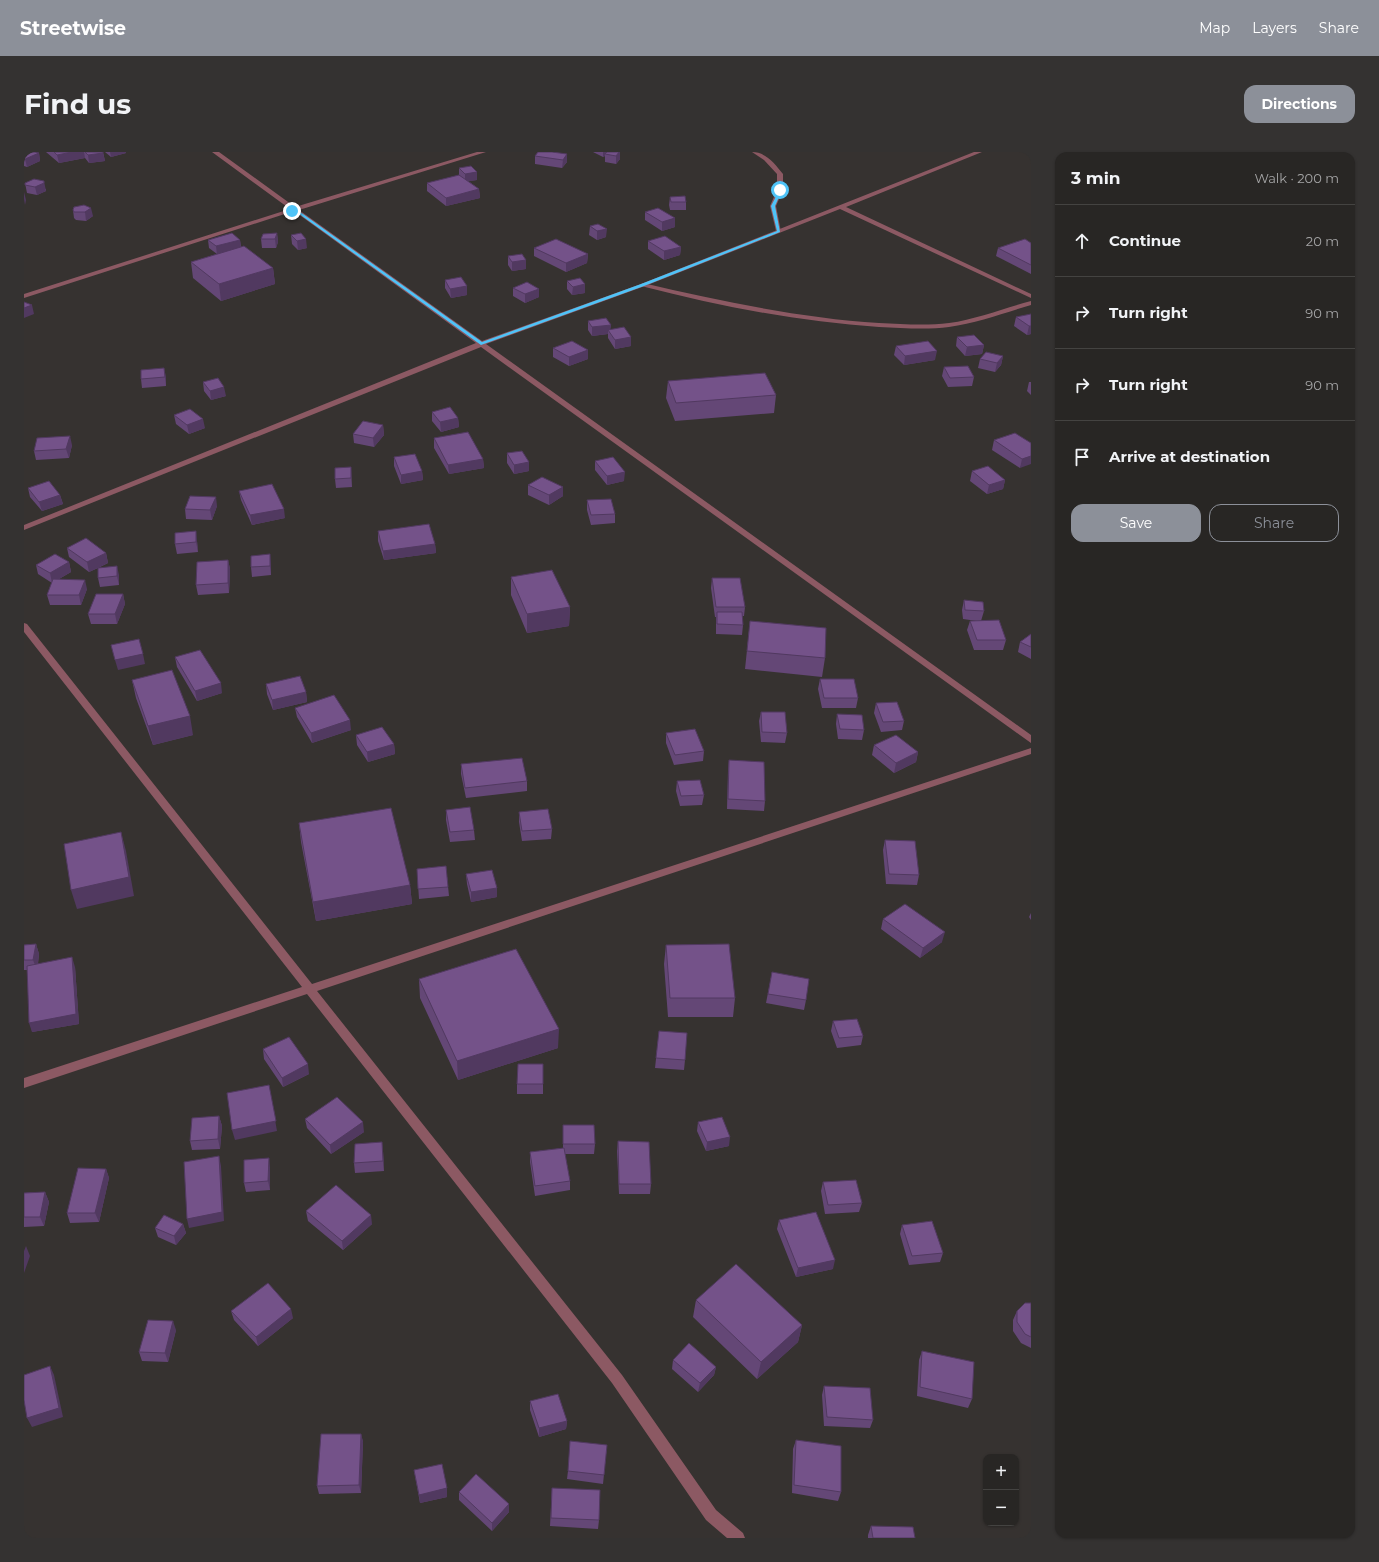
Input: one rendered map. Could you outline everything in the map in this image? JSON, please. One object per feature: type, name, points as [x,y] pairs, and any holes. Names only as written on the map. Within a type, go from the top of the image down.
[{"type":"street","points":[[215,152],[1031,740]]},
{"type":"street","points":[[24,296],[483,152]]},
{"type":"street","points":[[755,152],[766,159],[780,174],[780,190],[773,206],[779,231]]},
{"type":"street","points":[[24,528],[481,344],[643,285],[979,152]]},
{"type":"street","points":[[841,207],[1031,296]]},
{"type":"street","points":[[643,285],[706,300],[794,315],[851,323],[902,326],[948,325],[978,319],[1031,303]]},
{"type":"street","points":[[24,626],[617,1379],[711,1515],[738,1538]]},
{"type":"street","points":[[24,1083],[1031,750]]},
{"type":"building","points":[[24,152],[35,152],[39,153],[25,159]]},
{"type":"building","points":[[54,152],[72,152],[57,155]]},
{"type":"building","points":[[85,152],[103,152],[103,153],[88,155]]},
{"type":"building","points":[[538,152],[567,154],[563,160],[535,156]]},
{"type":"building","points":[[607,152],[619,152],[616,156],[605,154]]},
{"type":"building","points":[[471,166],[477,172],[465,174],[459,168]]},
{"type":"building","points":[[459,175],[479,189],[446,198],[427,183]]},
{"type":"building","points":[[34,179],[44,181],[44,183],[35,187],[25,185],[25,183]]},
{"type":"building","points":[[685,196],[686,202],[671,202],[670,197]]},
{"type":"building","points":[[84,205],[91,208],[85,212],[74,212],[74,207]]},
{"type":"building","points":[[658,208],[675,218],[662,222],[645,212]]},
{"type":"building","points":[[598,224],[607,229],[597,231],[590,226]]},
{"type":"building","points":[[232,233],[240,240],[216,246],[208,240]]},
{"type":"building","points":[[277,233],[275,239],[261,239],[263,234]]},
{"type":"building","points":[[301,233],[306,239],[297,241],[291,235]]},
{"type":"building","points":[[665,236],[681,247],[664,251],[648,241]]},
{"type":"building","points":[[556,239],[588,254],[566,263],[534,248]]},
{"type":"building","points":[[1025,239],[1031,243],[1031,265],[998,248]]},
{"type":"building","points":[[244,246],[273,268],[219,284],[191,262]]},
{"type":"building","points":[[522,254],[526,260],[512,262],[508,256]]},
{"type":"building","points":[[461,277],[467,286],[450,289],[445,280]]},
{"type":"building","points":[[580,278],[585,284],[573,287],[567,281]]},
{"type":"building","points":[[527,282],[539,289],[525,294],[513,288]]},
{"type":"building","points":[[24,302],[32,305],[24,308]]},
{"type":"building","points":[[1031,314],[1031,326],[1016,317]]},
{"type":"building","points":[[606,318],[611,325],[592,327],[588,321]]},
{"type":"building","points":[[624,327],[631,337],[615,340],[608,330]]},
{"type":"building","points":[[974,335],[984,345],[967,347],[957,337]]},
{"type":"building","points":[[572,341],[588,350],[569,357],[553,348]]},
{"type":"building","points":[[928,341],[937,351],[905,356],[896,346]]},
{"type":"building","points":[[986,352],[1003,356],[997,363],[980,359]]},
{"type":"building","points":[[968,366],[974,377],[950,378],[944,367]]},
{"type":"building","points":[[164,368],[165,377],[141,379],[141,370]]},
{"type":"building","points":[[765,373],[776,395],[676,403],[668,381]]},
{"type":"building","points":[[218,378],[224,387],[210,391],[203,382]]},
{"type":"building","points":[[450,407],[458,418],[440,422],[432,412]]},
{"type":"building","points":[[190,409],[203,419],[187,425],[174,415]]},
{"type":"building","points":[[363,421],[383,425],[373,438],[353,434]]},
{"type":"building","points":[[468,432],[483,459],[448,465],[434,438]]},
{"type":"building","points":[[1015,433],[1031,443],[1031,456],[1022,459],[994,440]]},
{"type":"building","points":[[70,436],[66,449],[34,451],[37,438]]},
{"type":"building","points":[[522,451],[529,462],[514,465],[507,453]]},
{"type":"building","points":[[415,454],[422,471],[401,475],[394,457]]},
{"type":"building","points":[[613,457],[625,472],[607,476],[595,461]]},
{"type":"building","points":[[988,466],[1005,480],[989,485],[972,471]]},
{"type":"building","points":[[351,467],[351,478],[335,479],[335,468]]},
{"type":"building","points":[[542,477],[563,487],[549,495],[528,485]]},
{"type":"building","points":[[49,481],[60,495],[39,502],[28,488]]},
{"type":"building","points":[[272,484],[284,509],[250,515],[239,491]]},
{"type":"building","points":[[190,496],[216,497],[210,510],[185,509]]},
{"type":"building","points":[[611,499],[615,514],[591,515],[587,500]]},
{"type":"building","points":[[429,524],[435,544],[383,551],[378,531]]},
{"type":"building","points":[[196,531],[196,542],[175,544],[175,533]]},
{"type":"building","points":[[86,538],[106,553],[87,562],[67,548]]},
{"type":"building","points":[[55,554],[69,562],[50,573],[36,565]]},
{"type":"building","points":[[270,554],[270,566],[251,567],[251,556]]},
{"type":"building","points":[[228,560],[228,583],[196,585],[197,562]]},
{"type":"building","points":[[117,566],[117,576],[98,578],[98,568]]},
{"type":"building","points":[[552,570],[570,607],[527,614],[511,577]]},
{"type":"building","points":[[712,578],[740,578],[745,607],[716,607]]},
{"type":"building","points":[[53,579],[85,580],[79,595],[47,595]]},
{"type":"building","points":[[96,594],[123,594],[115,614],[88,614]]},
{"type":"building","points":[[964,600],[983,602],[984,611],[965,610]]},
{"type":"building","points":[[717,612],[742,612],[743,625],[717,624]]},
{"type":"building","points":[[999,620],[1006,640],[977,640],[970,621]]},
{"type":"building","points":[[750,621],[826,628],[825,658],[747,651]]},
{"type":"building","points":[[1031,634],[1031,647],[1020,642]]},
{"type":"building","points":[[139,639],[143,654],[115,660],[111,645]]},
{"type":"building","points":[[200,650],[221,683],[195,691],[175,657]]},
{"type":"building","points":[[172,670],[190,716],[148,726],[132,680]]},
{"type":"building","points":[[300,676],[306,692],[272,700],[266,684]]},
{"type":"building","points":[[820,679],[854,679],[858,698],[824,698]]},
{"type":"building","points":[[334,695],[350,720],[311,733],[295,708]]},
{"type":"building","points":[[897,702],[904,721],[883,722],[876,703]]},
{"type":"building","points":[[761,712],[785,712],[787,733],[762,732]]},
{"type":"building","points":[[837,714],[862,715],[864,730],[840,729]]},
{"type":"building","points":[[382,727],[394,744],[367,752],[356,735]]},
{"type":"building","points":[[695,729],[704,751],[675,755],[666,733]]},
{"type":"building","points":[[896,735],[918,752],[896,763],[874,745]]},
{"type":"building","points":[[522,758],[527,781],[465,788],[461,764]]},
{"type":"building","points":[[729,760],[764,762],[765,801],[728,799]]},
{"type":"building","points":[[700,780],[704,795],[681,796],[677,781]]},
{"type":"building","points":[[470,807],[474,830],[450,832],[446,810]]},
{"type":"building","points":[[391,808],[410,885],[313,902],[299,823]]},
{"type":"building","points":[[548,809],[552,829],[522,831],[519,812]]},
{"type":"building","points":[[121,832],[129,877],[71,890],[64,844]]},
{"type":"building","points":[[885,840],[915,841],[919,875],[889,874]]},
{"type":"building","points":[[446,866],[448,887],[418,889],[417,869]]},
{"type":"building","points":[[492,870],[497,888],[471,892],[466,874]]},
{"type":"building","points":[[905,904],[945,932],[923,948],[883,919]]},
{"type":"building","points":[[36,944],[33,960],[24,960],[24,945]]},
{"type":"building","points":[[729,944],[735,998],[670,998],[666,945]]},
{"type":"building","points":[[516,949],[559,1029],[457,1061],[419,979]]},
{"type":"building","points":[[72,957],[76,1014],[29,1023],[27,966]]},
{"type":"building","points":[[772,972],[809,979],[806,1000],[768,994]]},
{"type":"building","points":[[857,1019],[863,1036],[839,1038],[833,1021]]},
{"type":"building","points":[[659,1031],[687,1033],[685,1060],[656,1058]]},
{"type":"building","points":[[289,1037],[308,1064],[282,1078],[263,1049]]},
{"type":"building","points":[[518,1064],[543,1064],[543,1084],[517,1084]]},
{"type":"building","points":[[269,1085],[276,1121],[232,1130],[227,1093]]},
{"type":"building","points":[[337,1097],[363,1122],[330,1145],[305,1119]]},
{"type":"building","points":[[219,1116],[218,1139],[190,1141],[192,1118]]},
{"type":"building","points":[[722,1117],[730,1137],[707,1142],[698,1122]]},
{"type":"building","points":[[563,1125],[594,1125],[595,1144],[563,1144]]},
{"type":"building","points":[[618,1141],[649,1142],[651,1184],[619,1184]]},
{"type":"building","points":[[382,1142],[383,1161],[354,1163],[355,1144]]},
{"type":"building","points":[[564,1148],[570,1181],[535,1186],[530,1152]]},
{"type":"building","points":[[219,1156],[222,1212],[187,1219],[184,1162]]},
{"type":"building","points":[[269,1158],[268,1181],[244,1183],[244,1160]]},
{"type":"building","points":[[78,1168],[106,1169],[95,1213],[67,1213]]},
{"type":"building","points":[[856,1180],[862,1203],[828,1205],[823,1182]]},
{"type":"building","points":[[336,1185],[371,1215],[342,1241],[306,1211]]},
{"type":"building","points":[[45,1192],[40,1217],[24,1217],[24,1193]]},
{"type":"building","points":[[816,1212],[835,1260],[798,1268],[779,1220]]},
{"type":"building","points":[[164,1215],[183,1224],[174,1236],[155,1228]]},
{"type":"building","points":[[932,1221],[943,1253],[912,1256],[902,1225]]},
{"type":"building","points":[[736,1264],[802,1325],[761,1362],[696,1300]]},
{"type":"building","points":[[268,1283],[291,1309],[256,1337],[231,1311]]},
{"type":"building","points":[[1025,1303],[1031,1303],[1031,1337],[1025,1334],[1017,1322],[1017,1311]]},
{"type":"building","points":[[148,1320],[173,1321],[165,1353],[139,1352]]},
{"type":"building","points":[[689,1343],[716,1367],[700,1383],[673,1360]]},
{"type":"building","points":[[922,1351],[974,1362],[972,1399],[920,1387]]},
{"type":"building","points":[[50,1366],[59,1408],[27,1418],[24,1400],[24,1375]]},
{"type":"building","points":[[824,1386],[870,1388],[873,1420],[827,1417]]},
{"type":"building","points":[[558,1394],[567,1421],[539,1428],[530,1401]]},
{"type":"building","points":[[321,1434],[361,1434],[359,1485],[317,1486]]},
{"type":"building","points":[[796,1440],[841,1446],[841,1492],[794,1485]]},
{"type":"building","points":[[570,1441],[607,1445],[604,1475],[568,1471]]},
{"type":"building","points":[[442,1464],[447,1488],[419,1495],[414,1470]]},
{"type":"building","points":[[476,1474],[509,1504],[492,1523],[459,1492]]},
{"type":"building","points":[[552,1488],[600,1490],[599,1520],[551,1518]]},
{"type":"building","points":[[871,1526],[913,1527],[915,1538],[873,1538]]},
{"type":"route","points":[[292,211],[295,210],[481,344],[643,285],[779,231],[773,206],[780,190]]}]
